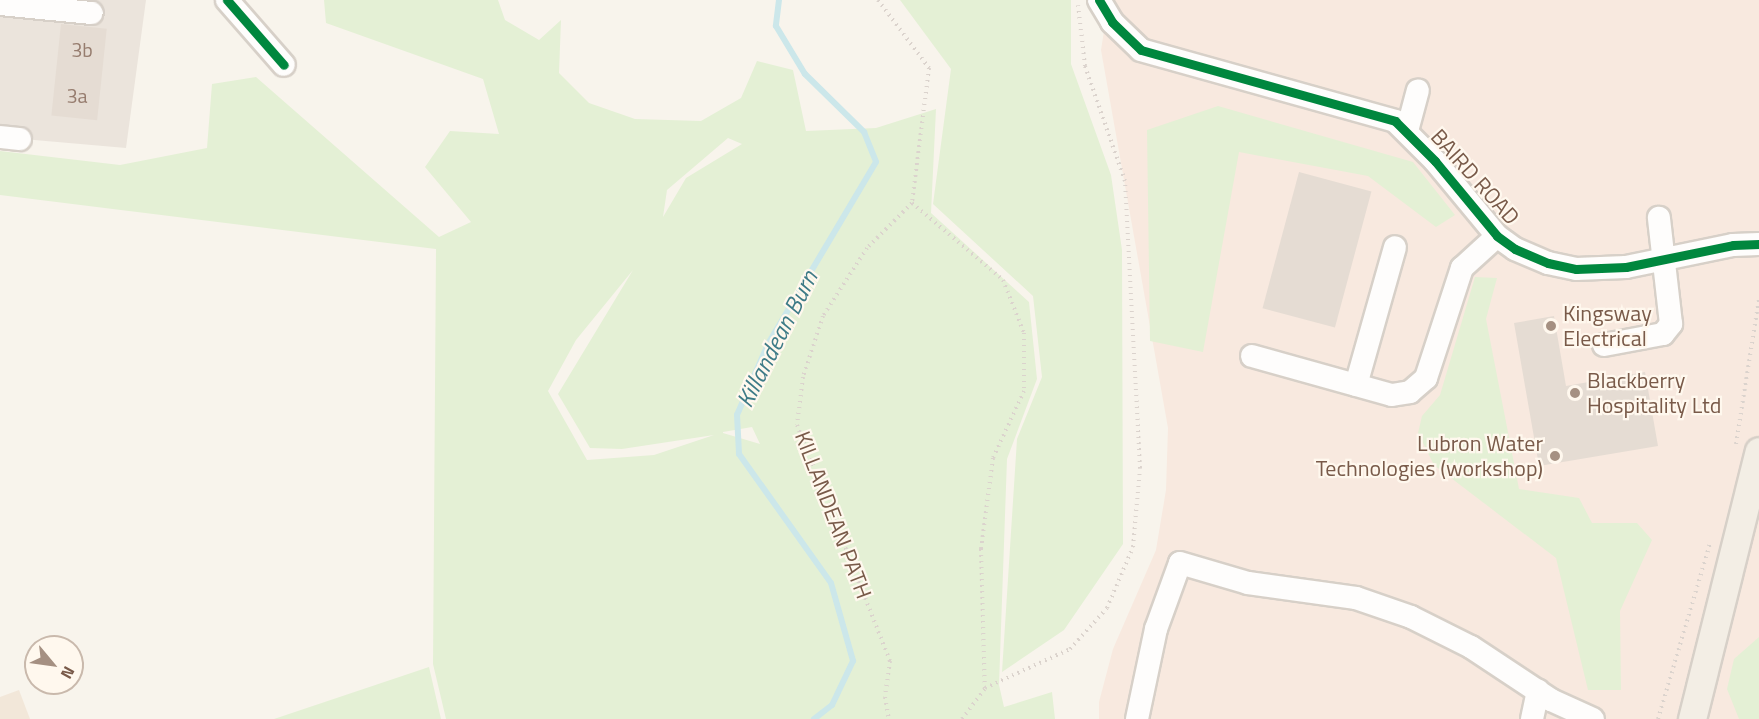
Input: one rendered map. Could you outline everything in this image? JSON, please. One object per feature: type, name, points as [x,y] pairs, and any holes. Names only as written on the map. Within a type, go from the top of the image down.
[{"type":"main road","points":[[1692,719],[1748,449]]},
{"type":"street","points":[[227,0],[284,65]]},
{"type":"street","name":"BAIRD ROAD","points":[[1099,0],[1112,22],[1141,50],[1395,121],[1407,131],[1497,236],[1523,253],[1576,269],[1626,267],[1759,244]]},
{"type":"street","points":[[0,3],[92,13]]},
{"type":"street","points":[[1407,131],[1418,90]]},
{"type":"street","points":[[1604,345],[1663,334],[1671,324],[1659,218]]},
{"type":"street","points":[[1252,356],[1392,395],[1410,392],[1426,378],[1462,268],[1497,236]]},
{"type":"street","points":[[1356,385],[1395,247]]},
{"type":"street","points":[[1137,719],[1156,629],[1180,563],[1248,583],[1356,598],[1411,616],[1471,647],[1538,691],[1593,719]]},
{"type":"street","points":[[1532,719],[1538,691]]},
{"type":"path","points":[[878,0],[929,68],[912,203],[1003,279],[1024,333],[1024,391],[993,458],[981,549],[985,688]]},
{"type":"path","points":[[963,719],[985,688],[1070,648],[1107,608],[1133,547],[1140,468],[1125,182],[1085,66],[1078,0]]},
{"type":"path","points":[[1748,449],[1759,299]]},
{"type":"path","points":[[1658,719],[1713,537]]},
{"type":"shaded area","points":[[0,0],[146,0],[126,148],[0,137]]},
{"type":"shaded area","points":[[1109,0],[1759,0],[1759,719],[1099,719],[1099,702],[1113,649],[1156,550],[1166,490],[1168,428],[1101,50]]},
{"type":"shaded area","points":[[19,690],[30,719],[0,719],[0,697]]},
{"type":"green space","points":[[324,0],[498,0],[505,20],[539,40],[561,20],[559,73],[589,103],[635,119],[701,121],[741,98],[757,61],[793,70],[806,131],[876,128],[936,109],[931,213],[1029,302],[1037,379],[1007,459],[999,685],[1004,707],[1052,692],[1055,719],[446,719],[433,664],[436,249],[0,195],[0,151],[120,165],[207,148],[212,84],[256,77],[439,237],[471,222],[425,167],[450,131],[499,134],[483,79],[326,23]],"holes":[[[728,138],[742,144],[686,178],[663,217],[667,190]],[[633,270],[558,394],[590,448],[622,449],[714,435],[654,455],[587,460],[548,391],[576,340]],[[752,427],[760,444],[723,433]]]},
{"type":"green space","points":[[900,0],[1071,0],[1071,64],[1111,175],[1122,250],[1123,544],[1064,630],[1002,672],[1017,439],[1042,377],[1033,296],[933,204],[951,69]]},
{"type":"green space","points":[[1218,106],[1413,162],[1455,215],[1436,227],[1368,176],[1239,152],[1203,352],[1150,341],[1147,130]]},
{"type":"green space","points":[[1475,277],[1497,278],[1486,319],[1519,489],[1579,498],[1592,523],[1637,523],[1652,540],[1620,611],[1621,690],[1588,690],[1556,558],[1434,465],[1418,433],[1422,416],[1440,395]]},
{"type":"green space","points":[[1759,637],[1759,719],[1739,719],[1727,689],[1734,659]]},
{"type":"green space","points":[[429,667],[441,719],[274,719]]},
{"type":"building","points":[[61,24],[107,29],[97,120],[51,115]]},
{"type":"building","points":[[1299,172],[1371,191],[1335,328],[1263,308]]},
{"type":"building","points":[[1554,316],[1566,386],[1645,372],[1658,446],[1539,466],[1514,323]]},
{"type":"waterway","name":"Killandean Burn","points":[[779,0],[776,26],[805,74],[864,132],[876,162],[768,344],[737,415],[739,454],[831,583],[853,661],[832,705],[814,719]]},
{"type":"cycle path","points":[[227,0],[284,65]]},
{"type":"cycle path","points":[[1099,0],[1112,22],[1141,50],[1395,121],[1435,161],[1497,236],[1515,249],[1548,263],[1576,269],[1626,267],[1733,245],[1759,244]]},
{"type":"place","name":"Kingsway Electrical","points":[[1551,326]]},
{"type":"place","name":"Blackberry Hospitality Ltd","points":[[1575,393]]},
{"type":"place","name":"Lubron Water Technologies (workshop)","points":[[1555,456]]}]
